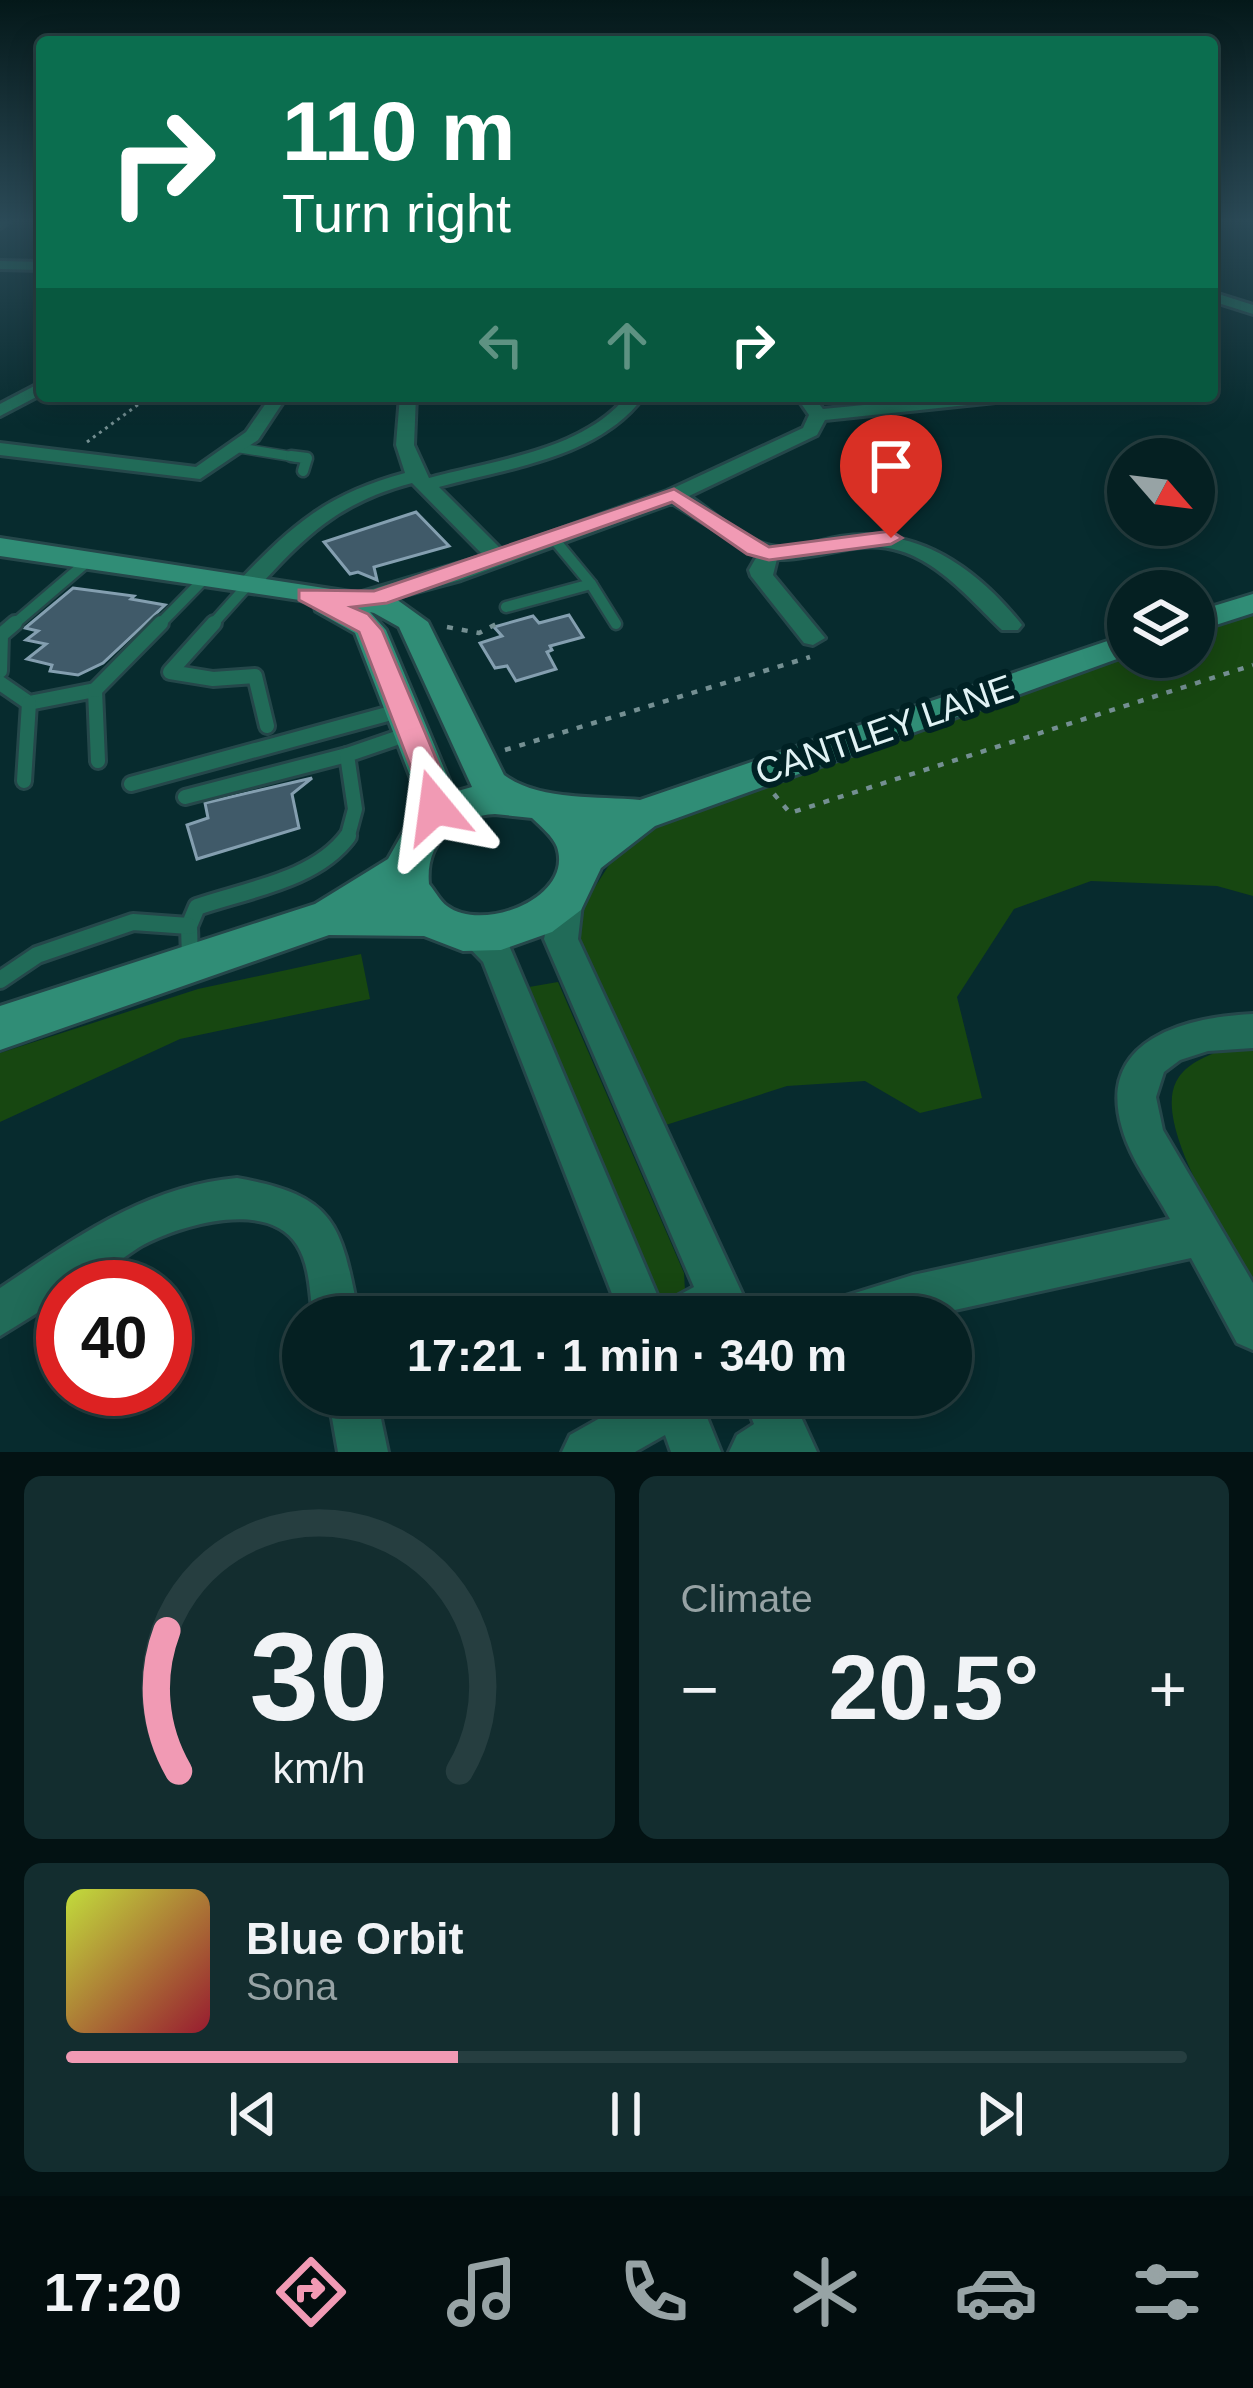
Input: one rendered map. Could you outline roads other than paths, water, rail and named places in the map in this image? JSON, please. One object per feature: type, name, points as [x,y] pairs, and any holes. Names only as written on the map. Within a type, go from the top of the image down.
[{"type":"main road","points":[[0,547],[360,601],[407,618],[488,784],[566,820],[577,837],[575,877],[538,920],[518,929],[489,934],[450,924],[329,917],[190,945],[0,1028]]},
{"type":"main road","points":[[307,595],[360,619],[370,630],[436,794],[429,824]]},
{"type":"main road","points":[[1215,615],[1253,602]]},
{"type":"main road","name":"CANTLEY LANE","points":[[575,877],[641,815],[1107,651]]},
{"type":"main road","points":[[407,722],[447,698]]},
{"type":"main road","points":[[450,924],[411,894],[406,869],[414,844],[429,824],[462,804],[525,801]]},
{"type":"main road","name":"CANTLEY LANE","points":[[525,801],[641,815]]},
{"type":"main road","points":[[329,917],[406,869]]},
{"type":"street","points":[[1218,298],[1253,310]]},
{"type":"street","points":[[0,411],[36,390]]},
{"type":"street","points":[[0,449],[186,475],[212,469],[240,448],[276,402]]},
{"type":"street","points":[[408,402],[405,445],[421,480],[498,558]]},
{"type":"street","points":[[246,586],[329,504],[586,436],[614,422],[631,402]]},
{"type":"street","points":[[808,402],[818,415]]},
{"type":"street","points":[[818,415],[946,402]]},
{"type":"street","points":[[360,601],[453,575],[674,495],[806,435],[818,415]]},
{"type":"street","points":[[674,495],[755,549],[769,553],[790,554],[873,537],[910,542],[938,557],[1010,625]]},
{"type":"street","points":[[769,553],[760,570],[762,576],[813,638]]},
{"type":"street","points":[[407,618],[421,593],[453,575]]},
{"type":"street","points":[[575,877],[561,940],[705,1296]]},
{"type":"street","points":[[450,924],[496,952],[635,1296]]},
{"type":"street","points":[[1253,1031],[1212,1031],[1173,1043],[1152,1056],[1139,1082],[1141,1124],[1253,1327]]},
{"type":"street","points":[[0,1313],[169,1208],[218,1196],[244,1196],[305,1220],[322,1248],[332,1296]]},
{"type":"street","points":[[918,1296],[1202,1234]]},
{"type":"street","points":[[356,1416],[363,1452]]},
{"type":"street","points":[[586,1452],[646,1416]]},
{"type":"street","points":[[682,1416],[697,1452]]},
{"type":"lane","points":[[240,448],[307,458],[304,471]]},
{"type":"lane","points":[[553,538],[616,624]]},
{"type":"lane","points":[[0,671],[2,634],[88,561]]},
{"type":"lane","points":[[0,682],[28,703],[94,690],[202,580]]},
{"type":"lane","points":[[503,611],[591,584]]},
{"type":"lane","points":[[246,586],[170,672],[213,679],[255,676],[267,726]]},
{"type":"lane","points":[[94,690],[98,761]]},
{"type":"lane","points":[[24,781],[28,703]]},
{"type":"lane","points":[[185,797],[347,755],[407,722]]},
{"type":"lane","points":[[131,784],[407,722]]},
{"type":"lane","points":[[0,980],[37,955],[133,922],[190,945],[197,907],[324,860],[347,838],[356,798],[347,755]]}]
